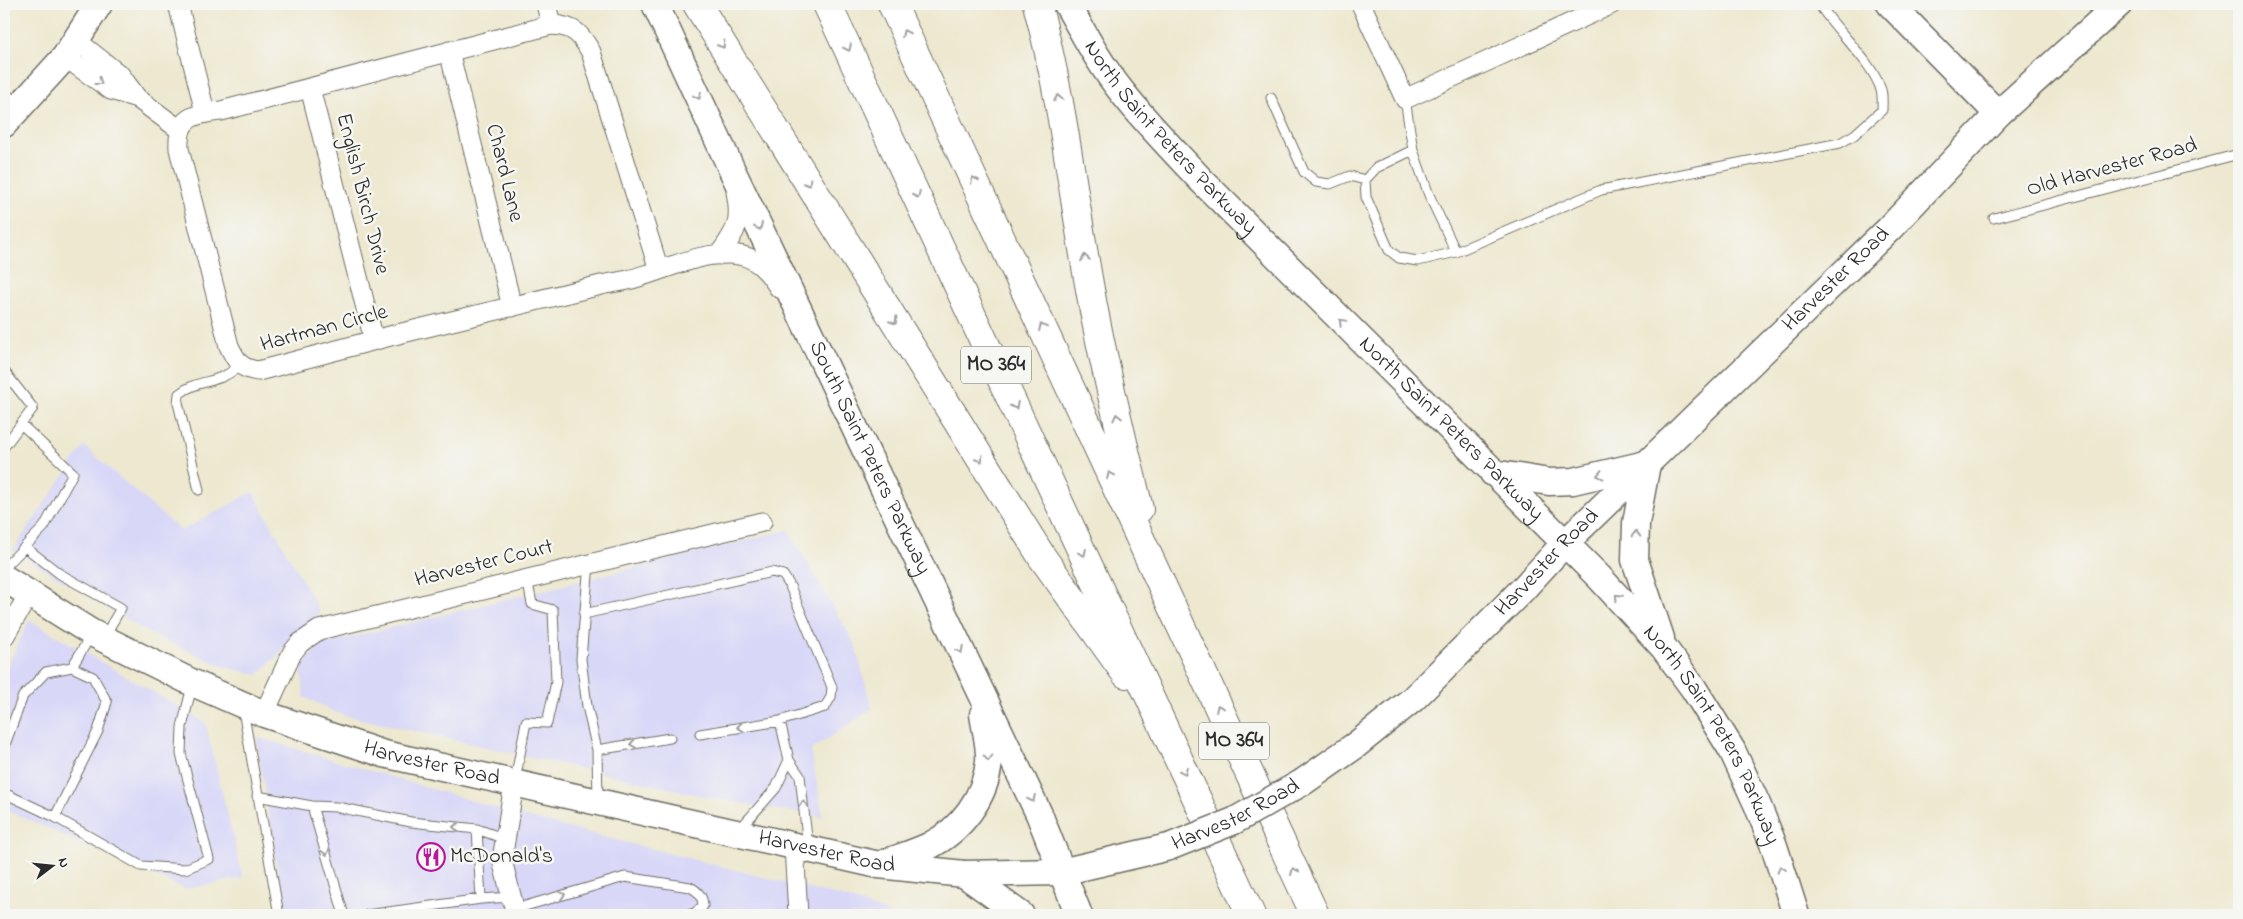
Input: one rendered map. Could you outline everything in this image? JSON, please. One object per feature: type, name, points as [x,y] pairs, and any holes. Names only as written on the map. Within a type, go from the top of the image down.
[{"type":"highway","points":[[696,4],[1042,557],[1164,727]]},
{"type":"highway","name":"MO 364","points":[[827,4],[1251,915]]},
{"type":"highway","name":"MO 364","points":[[892,4],[1315,915]]},
{"type":"highway","points":[[1037,4],[1058,95],[1090,295],[1153,567]]},
{"type":"main road","points":[[9,108],[71,49],[99,4]]},
{"type":"main road","name":"South Saint Peters Parkway","points":[[655,4],[731,168],[1039,814],[1079,915]]},
{"type":"main road","name":"North Saint Peters Parkway","points":[[1067,4],[1088,41],[1121,91],[1153,128],[1209,188],[1600,578],[1664,648],[1694,689],[1732,750],[1758,804],[1796,915]]},
{"type":"main road","points":[[1890,4],[1998,114]]},
{"type":"main road","name":"Harvester Road","points":[[4,578],[97,636],[193,683],[253,710],[384,754],[879,866],[964,874],[1061,872],[1169,847],[1234,821],[1303,782],[1356,744],[1413,698],[1522,590],[1564,544],[1889,229],[1998,114],[2119,4]]},
{"type":"main road","points":[[1493,473],[1540,481],[1573,481],[1647,464],[1636,523],[1635,560],[1664,648]]},
{"type":"main road","points":[[879,866],[930,845],[960,825],[977,800],[985,782],[989,759],[980,692]]},
{"type":"main road","points":[[964,874],[1021,915]]},
{"type":"street","points":[[178,4],[205,112]]},
{"type":"street","points":[[546,4],[552,25]]},
{"type":"street","points":[[1361,4],[1405,100],[1612,4]]},
{"type":"street","points":[[71,49],[121,76],[137,98],[180,130],[184,122],[190,117],[205,112],[221,111],[552,25],[566,26],[581,35],[591,52],[659,270]]},
{"type":"street","name":"Chard Lane","points":[[449,51],[512,307]]},
{"type":"street","name":"English Birch Drive","points":[[310,88],[374,340]]},
{"type":"street","name":"Hartman Circle","points":[[180,130],[179,149],[229,346],[245,369],[258,371],[374,340],[628,280],[719,255],[735,254],[752,259],[764,268],[781,290],[796,305]]},
{"type":"street","points":[[719,255],[730,239],[740,212],[731,168]]},
{"type":"street","name":"Harvester Court","points":[[253,710],[300,643],[319,630],[762,522]]},
{"type":"street","points":[[4,637],[30,594]]},
{"type":"street","points":[[514,784],[502,860],[514,907]]},
{"type":"street","points":[[798,915],[801,848]]},
{"type":"lane","points":[[1413,150],[1376,168],[1365,180],[1366,197],[1389,250],[1399,258],[1418,261],[1456,252],[1601,190],[1840,143],[1854,134],[1882,110],[1882,92],[1873,73],[1826,16],[1819,4]]},
{"type":"lane","points":[[1271,98],[1304,172],[1316,182],[1330,184],[1350,176],[1365,180]]},
{"type":"lane","points":[[1405,100],[1413,150],[1429,196],[1456,252]]},
{"type":"lane","name":"Old Harvester Road","points":[[1994,218],[2239,154]]},
{"type":"lane","points":[[199,490],[178,403],[179,394],[186,388],[224,377],[240,364]]},
{"type":"lane","points":[[4,371],[33,408],[4,447]]},
{"type":"lane","points":[[4,568],[44,527],[73,473],[21,424]]},
{"type":"lane","points":[[25,547],[60,574],[121,608],[72,667]]},
{"type":"lane","points":[[589,563],[581,659],[587,706],[596,750],[598,803]]},
{"type":"lane","points":[[584,614],[772,572],[783,575],[789,584],[832,687],[831,697],[825,707],[780,721],[700,734]]},
{"type":"lane","points":[[514,784],[526,722],[547,723],[556,682],[553,610],[532,604],[527,578]]},
{"type":"lane","points":[[4,747],[23,696],[46,672],[72,667],[94,677],[107,702],[98,731],[55,818]]},
{"type":"lane","points":[[4,793],[55,818],[141,866],[185,869],[210,859],[182,754],[182,727],[193,683]]},
{"type":"lane","points":[[253,710],[257,796],[278,915]]},
{"type":"lane","points":[[780,721],[790,760],[800,776],[801,848]]},
{"type":"lane","points":[[596,750],[670,738]]},
{"type":"lane","points":[[736,833],[776,788],[790,760]]},
{"type":"lane","points":[[257,796],[312,806],[337,807],[411,822],[477,829],[505,839]]},
{"type":"lane","points":[[312,806],[344,915]]},
{"type":"lane","points":[[477,829],[481,899]]},
{"type":"lane","points":[[367,915],[481,899],[514,907],[625,876],[690,887],[697,890],[703,900],[703,906],[695,913],[686,915]]},
{"type":"shaded area","points":[[84,446],[181,531],[253,492],[320,612],[258,675],[222,666],[149,633],[13,550]]},
{"type":"shaded area","points":[[788,530],[855,644],[872,709],[811,750],[823,817],[721,800],[339,714],[304,697],[301,666],[320,645]]},
{"type":"shaded area","points":[[29,620],[205,722],[243,878],[185,889],[4,809],[4,674]]},
{"type":"shaded area","points":[[256,737],[537,820],[846,898],[893,915],[288,915],[278,874]]},
{"type":"place","name":"McDonald's","points":[[431,857]]}]
